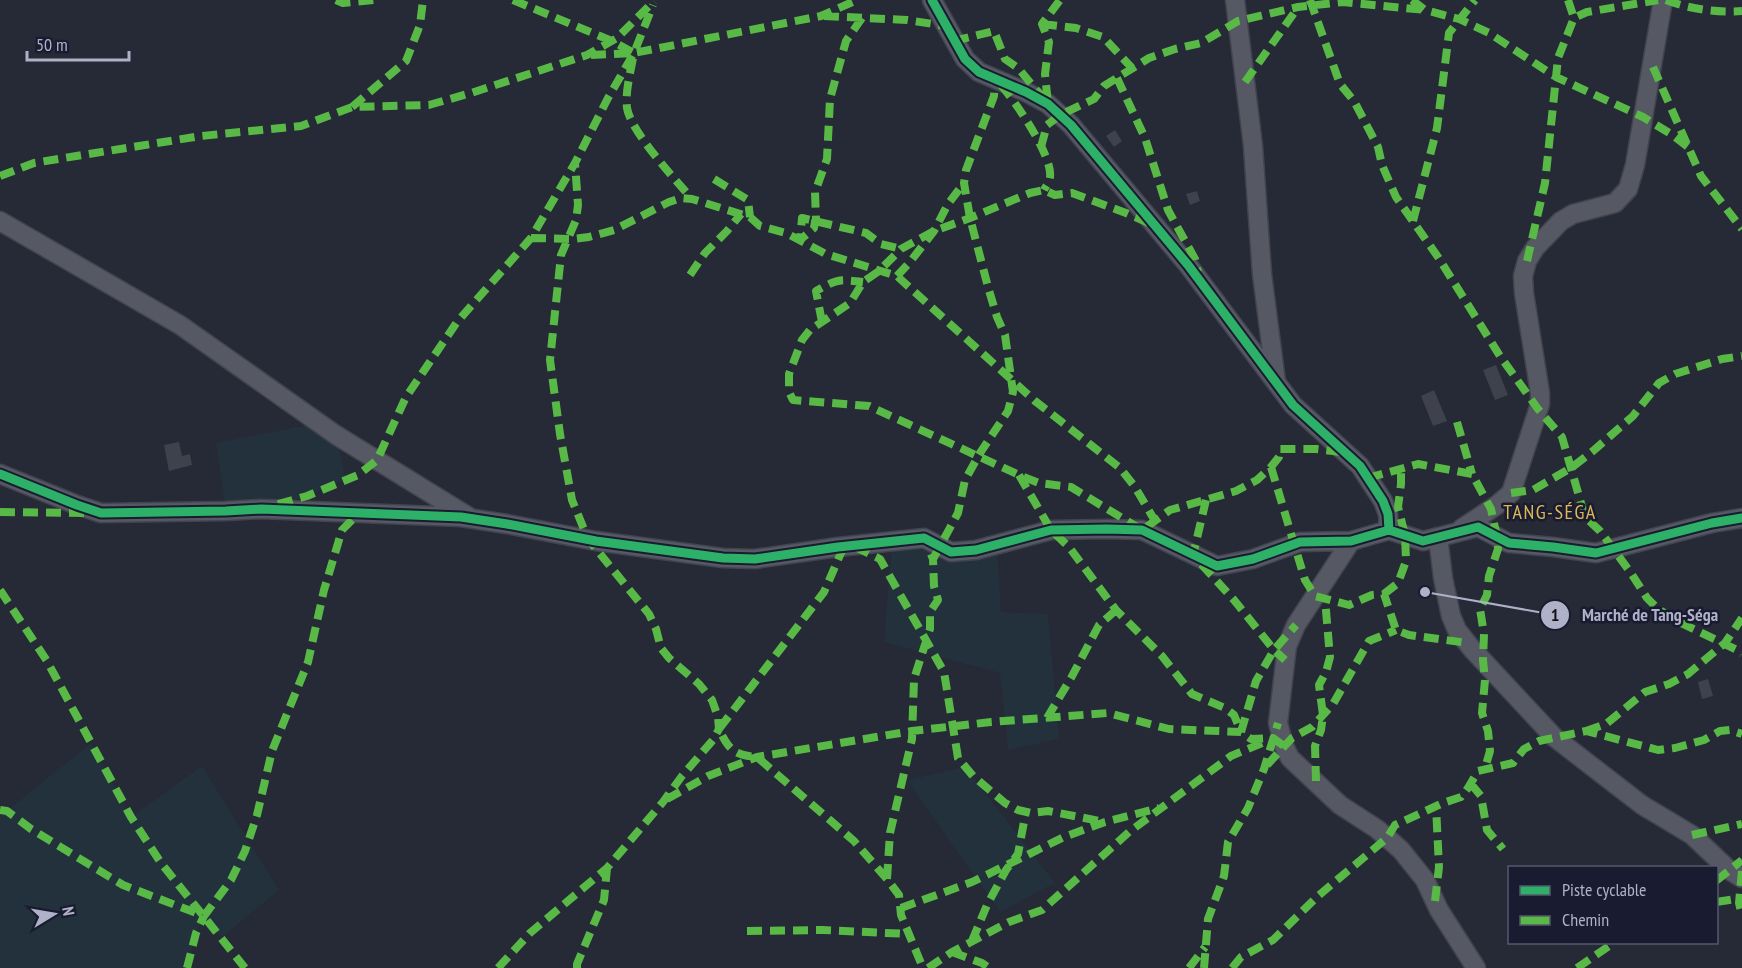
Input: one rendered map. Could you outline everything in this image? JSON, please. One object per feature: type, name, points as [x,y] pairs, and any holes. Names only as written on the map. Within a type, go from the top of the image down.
[{"type":"street","points":[[932,0],[965,59],[979,72],[1041,100],[1071,125],[1188,265],[1293,405],[1360,466],[1383,501],[1388,514],[1389,531]]},
{"type":"street","points":[[1235,0],[1253,146],[1263,274],[1277,384]]},
{"type":"street","points":[[1447,535],[1497,505],[1511,493],[1540,404],[1524,293],[1523,276],[1527,261],[1535,248],[1561,221],[1573,214],[1615,203],[1628,189],[1635,165],[1663,0]]},
{"type":"street","points":[[0,221],[180,325],[336,435],[473,519]]},
{"type":"street","points":[[0,474],[101,513],[261,509],[461,517],[597,541],[723,558],[755,559],[924,538],[951,552],[976,550],[1051,530],[1107,529],[1142,530],[1217,566],[1253,559],[1300,543],[1351,542],[1389,531],[1423,541],[1478,527],[1509,543],[1596,553],[1712,523],[1742,518]]},
{"type":"street","points":[[1447,535],[1443,578],[1451,616],[1457,630],[1472,649],[1554,737],[1642,804],[1692,835],[1729,870],[1742,878]]},
{"type":"street","points":[[1351,542],[1296,625],[1287,646],[1278,723],[1284,746],[1290,758],[1340,805],[1377,829],[1401,850],[1425,880],[1439,910],[1476,968]]},
{"type":"shaded area","points":[[319,423],[336,435],[346,480],[307,496],[261,509],[226,511],[216,443]]},
{"type":"shaded area","points":[[892,541],[951,552],[997,544],[1001,612],[1048,614],[1059,739],[1008,750],[1000,673],[884,642]]},
{"type":"shaded area","points":[[91,743],[131,817],[202,766],[279,890],[221,938],[204,917],[196,933],[187,968],[0,968],[0,810],[7,811]]},
{"type":"shaded area","points":[[965,767],[1055,883],[1000,912],[907,780]]},
{"type":"building","points":[[1115,130],[1122,141],[1114,147],[1106,136]]},
{"type":"building","points":[[1197,191],[1200,201],[1190,205],[1186,194]]},
{"type":"building","points":[[1496,365],[1508,395],[1495,400],[1483,370]]},
{"type":"building","points":[[1434,390],[1447,421],[1433,426],[1421,396]]},
{"type":"building","points":[[179,442],[182,456],[190,454],[192,465],[169,471],[164,445]]},
{"type":"building","points":[[1708,679],[1713,696],[1702,699],[1698,682]]},
{"type":"marked path","points":[[336,0],[343,3],[374,0]]},
{"type":"marked path","points":[[352,107],[406,61],[420,25],[423,0]]},
{"type":"marked path","points":[[513,0],[612,41],[634,53],[627,95],[630,118],[645,142],[692,199]]},
{"type":"marked path","points":[[591,55],[634,53],[821,16],[857,0]]},
{"type":"marked path","points":[[954,41],[994,31],[1005,59],[1018,68],[1048,104],[1045,74],[1049,42],[1042,24],[1060,0]]},
{"type":"marked path","points":[[1310,0],[1340,84],[1354,101],[1378,147],[1382,165],[1396,197],[1438,257],[1500,356],[1538,409],[1562,437],[1585,517],[1600,531],[1647,598],[1658,609],[1742,654]]},
{"type":"marked path","points":[[1412,0],[1425,10],[1459,19],[1489,33],[1556,77],[1643,117],[1688,147]]},
{"type":"marked path","points":[[1413,221],[1437,128],[1449,33],[1475,0]]},
{"type":"marked path","points":[[1568,0],[1574,18]]},
{"type":"marked path","points":[[1527,261],[1545,183],[1558,58],[1574,18],[1587,12],[1658,0]]},
{"type":"marked path","points":[[1666,0],[1703,10],[1742,11]]},
{"type":"marked path","points":[[0,176],[34,163],[64,158],[201,136],[301,126],[352,107],[429,105],[587,55],[617,38],[654,1]]},
{"type":"marked path","points":[[1041,147],[1047,125],[1060,115],[1094,99],[1104,86],[1149,58],[1201,43],[1238,21],[1298,7],[1343,2],[1425,10]]},
{"type":"marked path","points":[[278,504],[307,496],[358,475],[377,460],[406,397],[457,322],[531,238],[575,163],[634,53],[653,5]]},
{"type":"marked path","points":[[1245,82],[1299,6]]},
{"type":"marked path","points":[[824,16],[907,20],[946,26]]},
{"type":"marked path","points":[[862,18],[846,41],[830,99],[827,159],[815,192],[816,220],[815,221],[814,228],[800,240],[802,218],[866,233],[881,244],[901,249]]},
{"type":"marked path","points":[[1042,24],[1076,28],[1103,37],[1132,68]]},
{"type":"marked path","points":[[1653,67],[1701,176],[1742,229]]},
{"type":"marked path","points":[[1117,78],[1145,138],[1168,210],[1195,259],[1198,272]]},
{"type":"marked path","points":[[933,559],[958,513],[965,480],[1008,411],[1013,392],[1005,335],[988,287],[970,218],[964,183],[966,170],[994,96],[995,79]]},
{"type":"marked path","points":[[1001,85],[1015,103],[1046,156],[1050,177],[1044,190]]},
{"type":"marked path","points":[[498,968],[530,933],[607,868],[713,740],[719,729],[718,717],[712,700],[699,684],[661,648],[649,614],[588,539],[572,500],[550,360],[561,255],[576,220],[578,205],[575,163]]},
{"type":"marked path","points":[[714,179],[748,200],[750,217]]},
{"type":"marked path","points":[[897,276],[934,231],[948,204],[964,183]]},
{"type":"marked path","points":[[1149,223],[1072,193],[1055,195],[1044,190],[1030,193],[934,231],[901,249],[879,271],[863,282],[850,303],[810,330],[802,340],[789,374],[789,392],[793,400],[869,406],[1019,475],[1039,483],[1071,487],[1142,530],[1170,510],[1236,491],[1257,480],[1279,457],[1280,449],[1342,452]]},
{"type":"marked path","points":[[531,238],[589,237],[614,230],[669,202],[681,198],[692,199],[750,217],[760,226],[786,233],[826,254],[897,276],[1035,401],[1120,468],[1135,487],[1158,526]]},
{"type":"marked path","points":[[690,275],[705,253],[741,214]]},
{"type":"marked path","points":[[822,322],[816,291],[838,281],[863,282]]},
{"type":"marked path","points":[[1511,493],[1533,490],[1571,468],[1633,416],[1659,383],[1675,374],[1722,359],[1742,356]]},
{"type":"marked path","points":[[1457,422],[1472,474]]},
{"type":"marked path","points":[[1368,478],[1418,464],[1472,474],[1491,509],[1498,549],[1489,576],[1487,595],[1480,609],[1484,634],[1485,680],[1482,713],[1488,731],[1490,751],[1485,768]]},
{"type":"marked path","points":[[1271,467],[1305,580],[1315,596],[1349,605],[1372,595],[1384,594],[1396,630],[1409,635],[1468,643]]},
{"type":"marked path","points":[[1384,594],[1398,583],[1406,561],[1405,535],[1398,507],[1401,470]]},
{"type":"marked path","points":[[1019,475],[1051,530],[1069,547],[1116,610],[1162,656],[1192,694],[1225,708],[1234,715],[1241,732]]},
{"type":"marked path","points":[[1206,500],[1193,555],[1285,660]]},
{"type":"marked path","points":[[0,512],[86,513]]},
{"type":"marked path","points":[[0,810],[7,811],[31,829],[123,885],[204,916],[231,880],[245,851],[257,815],[272,751],[308,662],[324,590],[342,530],[359,513]]},
{"type":"marked path","points":[[844,546],[824,592],[719,729],[729,747],[743,755],[757,757],[854,841],[887,879],[899,895],[901,915],[923,968]]},
{"type":"marked path","points":[[855,547],[880,559],[944,672],[958,758],[973,776],[1005,803],[1018,810],[1031,813],[1048,811],[1105,822]]},
{"type":"marked path","points":[[887,879],[890,833],[912,739],[914,679],[930,629],[930,612],[938,600],[934,586],[931,554]]},
{"type":"marked path","points":[[0,590],[47,661],[131,817],[161,863],[245,968]]},
{"type":"marked path","points":[[1316,781],[1315,746],[1321,730],[1323,715],[1319,685],[1330,657],[1325,599]]},
{"type":"marked path","points":[[1047,718],[1099,625],[1116,610]]},
{"type":"marked path","points":[[1586,731],[1606,724],[1645,692],[1669,684],[1688,674],[1725,643],[1742,618]]},
{"type":"marked path","points":[[1241,732],[1256,681],[1274,650],[1296,625]]},
{"type":"marked path","points":[[1267,765],[1292,738],[1312,727],[1333,704],[1369,641],[1396,630]]},
{"type":"marked path","points":[[667,799],[708,776],[757,757],[912,731],[991,722],[1108,713],[1169,729],[1241,732],[1251,739],[1273,738],[1284,746]]},
{"type":"marked path","points":[[1204,968],[1208,919],[1224,876],[1228,842],[1248,808],[1264,769],[1278,723]]},
{"type":"marked path","points":[[1232,968],[1241,957],[1273,940],[1318,896],[1387,838],[1395,825],[1461,797],[1478,771],[1513,763],[1524,749],[1539,741],[1586,731],[1658,750],[1704,740],[1720,731],[1730,730],[1742,734]]},
{"type":"marked path","points":[[928,968],[952,952],[1009,922],[1042,910],[1129,832],[1231,756],[1267,741]]},
{"type":"marked path","points":[[1471,784],[1481,796],[1487,830],[1503,849]]},
{"type":"marked path","points":[[1435,901],[1439,867],[1436,806]]},
{"type":"marked path","points":[[901,908],[972,882],[1064,837],[1105,822],[1159,808]]},
{"type":"marked path","points":[[972,941],[987,905],[1006,870],[1018,854],[1026,811]]},
{"type":"marked path","points":[[1692,835],[1742,824]]},
{"type":"marked path","points":[[1718,879],[1742,860]]},
{"type":"marked path","points":[[577,968],[604,900],[607,868]]},
{"type":"marked path","points":[[1742,871],[1739,903],[1742,915]]},
{"type":"marked path","points":[[1718,902],[1742,898]]},
{"type":"marked path","points":[[187,968],[196,933],[204,916]]},
{"type":"marked path","points":[[747,931],[823,930],[909,934]]},
{"type":"marked path","points":[[1577,968],[1612,944]]},
{"type":"marked path","points":[[1189,968],[1205,947]]},
{"type":"marked path","points":[[952,952],[982,963],[989,968]]},
{"type":"cycle path","points":[[932,0],[965,59],[979,72],[1048,104],[1071,125],[1188,265],[1293,405],[1360,466],[1383,501],[1388,514],[1389,530]]},
{"type":"cycle path","points":[[0,474],[101,513],[261,509],[461,517],[596,541],[723,558],[755,559],[924,538],[951,552],[976,550],[1051,530],[1107,529],[1142,530],[1217,566],[1253,559],[1300,542],[1351,541],[1389,530],[1423,541],[1478,527],[1509,543],[1596,553],[1712,523],[1742,518]]},
{"type":"place","name":"Marché de Tang-Séga","points":[[1425,592]]},
{"type":"district","name":"TANG-SÉGA","points":[[1550,512]]}]
